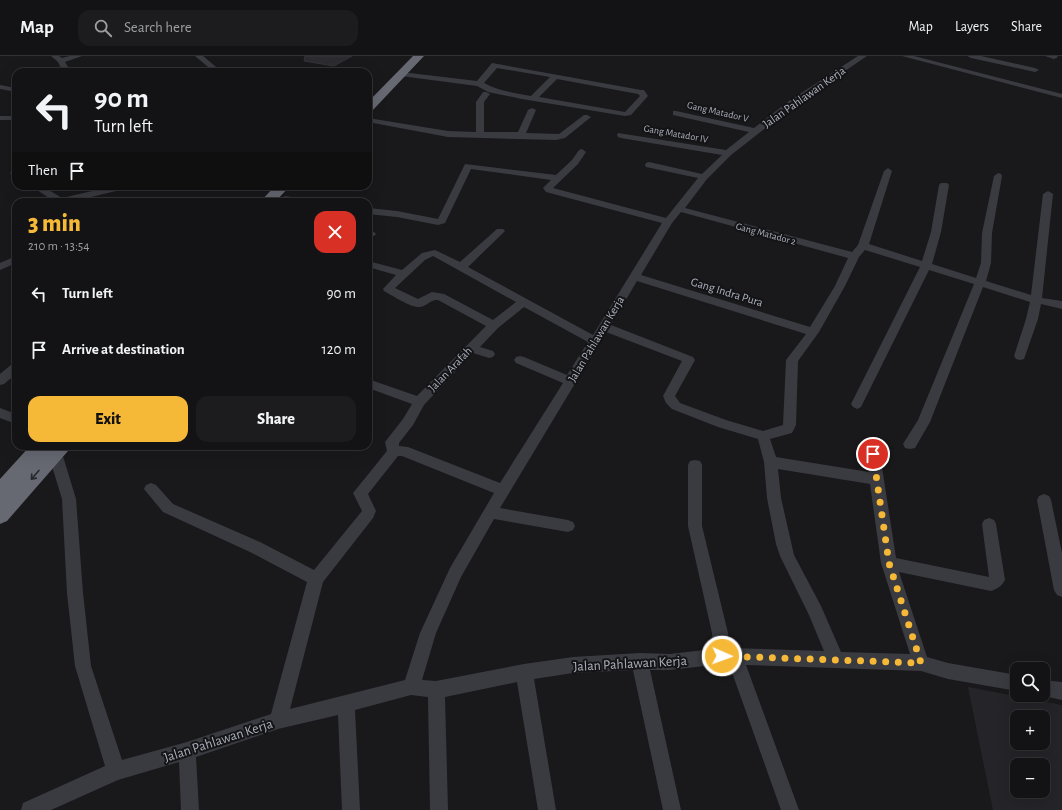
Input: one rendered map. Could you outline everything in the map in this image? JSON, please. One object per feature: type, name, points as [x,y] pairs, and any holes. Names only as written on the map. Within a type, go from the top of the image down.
[{"type":"highway","points":[[372,92],[411,56]]},
{"type":"highway","points":[[372,105],[419,56]]},
{"type":"highway","points":[[283,196],[291,190]]},
{"type":"highway","points":[[0,493],[51,450]]},
{"type":"highway","points":[[0,515],[51,450]]},
{"type":"street","points":[[64,68],[58,58],[78,56]]},
{"type":"street","points":[[199,56],[213,68]]},
{"type":"street","name":"Jalan Pahlawan Kerja","points":[[411,687],[428,633],[455,573],[503,490],[668,222],[704,177],[728,153],[792,103],[863,56]]},
{"type":"street","points":[[906,56],[1062,96]]},
{"type":"street","points":[[971,56],[1035,70]]},
{"type":"street","points":[[401,74],[479,84],[491,90],[532,99],[625,114],[628,113],[644,96],[641,92],[496,65],[479,84]]},
{"type":"street","points":[[532,99],[546,87],[555,76]]},
{"type":"street","points":[[0,87],[12,90]]},
{"type":"street","points":[[0,94],[12,91]]},
{"type":"street","points":[[480,136],[480,102],[486,94]]},
{"type":"street","points":[[521,135],[532,110]]},
{"type":"street","name":"Gang Matador V","points":[[676,113],[755,131]]},
{"type":"street","points":[[372,121],[448,134],[480,136],[562,136],[587,116]]},
{"type":"street","points":[[0,118],[12,118]]},
{"type":"street","name":"Gang Matador IV","points":[[621,135],[728,153]]},
{"type":"street","points":[[582,152],[575,162],[548,188],[549,190],[668,222]]},
{"type":"street","points":[[649,165],[704,177]]},
{"type":"street","points":[[372,212],[397,214],[438,222],[442,221],[468,166],[557,178]]},
{"type":"street","points":[[603,326],[689,360],[669,396],[670,400],[676,406],[724,424],[763,436],[787,429],[790,425],[792,386],[791,362],[813,332],[840,286],[854,256],[863,246],[888,171]]},
{"type":"street","points":[[910,444],[924,422],[930,409],[980,282],[986,263],[987,233],[998,176]]},
{"type":"street","points":[[857,404],[926,266],[936,232],[944,185]]},
{"type":"street","points":[[43,190],[57,198]]},
{"type":"street","points":[[72,198],[98,190]]},
{"type":"street","points":[[1020,356],[1032,319],[1036,300],[1048,194]]},
{"type":"street","name":"Gang Matador 2","points":[[679,209],[854,256]]},
{"type":"street","points":[[461,267],[500,231]]},
{"type":"street","points":[[863,246],[1036,300],[1062,305]]},
{"type":"street","points":[[494,325],[440,297],[432,296],[420,303],[416,303],[388,289],[420,258],[430,253],[435,253],[595,341]]},
{"type":"street","points":[[0,267],[12,261]]},
{"type":"street","points":[[372,265],[403,274]]},
{"type":"street","name":"Gang Indra Pura","points":[[634,276],[813,332]]},
{"type":"street","name":"Jalan Arafah","points":[[372,385],[419,402],[470,348],[494,325],[523,302]]},
{"type":"street","points":[[470,348],[489,354]]},
{"type":"street","points":[[520,360],[570,381]]},
{"type":"street","points":[[0,380],[12,371]]},
{"type":"street","points":[[395,451],[392,447],[392,442],[408,422],[419,402]]},
{"type":"street","points":[[0,413],[12,418]]},
{"type":"street","points":[[763,436],[771,462],[774,498],[784,544],[788,556],[815,611],[836,659]]},
{"type":"street","points":[[54,450],[69,499],[75,593],[83,666],[116,771]]},
{"type":"street","points":[[395,451],[404,451],[503,490]]},
{"type":"street","points":[[278,720],[316,579],[368,514],[369,511],[360,493],[395,451]]},
{"type":"street","points":[[873,454],[889,563],[921,663]]},
{"type":"street","points":[[771,462],[876,479]]},
{"type":"street","points":[[694,465],[695,526],[720,633],[728,657],[790,810]]},
{"type":"street","points":[[150,489],[168,508],[255,547],[316,579]]},
{"type":"street","points":[[1044,500],[1059,564],[1062,590]]},
{"type":"street","points":[[491,512],[568,526]]},
{"type":"street","points":[[889,563],[991,584],[994,583],[997,580],[989,524]]},
{"type":"street","name":"Jalan Pahlawan Kerja","points":[[30,810],[52,805],[116,771],[187,751],[278,720],[313,713],[346,703],[411,687],[436,690],[524,672],[573,665],[640,661],[670,662],[728,657],[836,659],[921,663],[948,671],[1010,682]]},
{"type":"street","points":[[640,661],[672,810]]},
{"type":"street","points":[[524,672],[547,810]]},
{"type":"street","points":[[1050,689],[1062,692]]},
{"type":"street","points":[[436,690],[439,810]]},
{"type":"street","points":[[346,703],[351,810]]},
{"type":"street","points":[[187,751],[190,810]]},
{"type":"shaded area","points":[[968,687],[1010,695],[1010,702],[1046,702],[1062,705],[1062,810],[993,810]]},
{"type":"building","points":[[305,56],[352,56],[334,66],[304,61]]},
{"type":"route","points":[[722,656],[921,663],[889,563],[873,454]]}]
